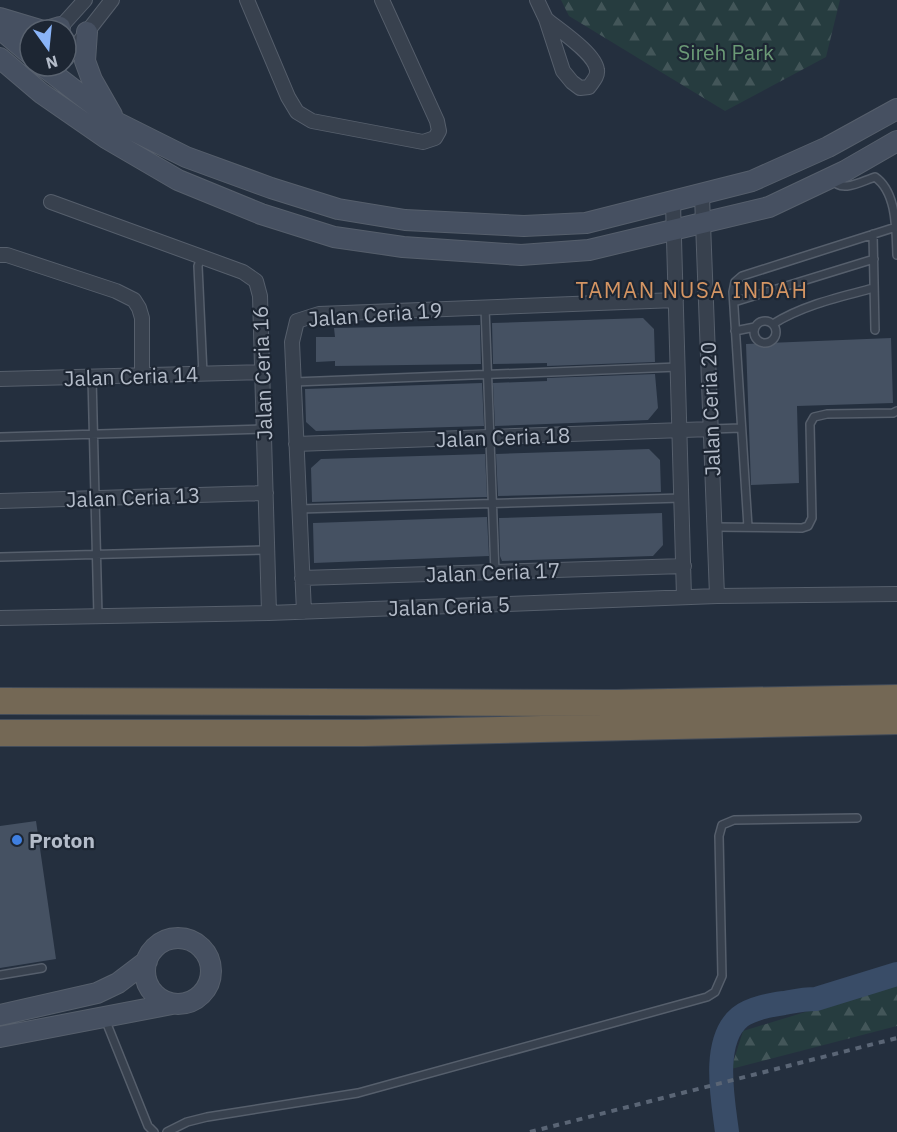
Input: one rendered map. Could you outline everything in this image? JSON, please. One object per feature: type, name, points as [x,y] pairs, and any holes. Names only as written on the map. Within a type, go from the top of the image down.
[{"type":"highway","points":[[0,701],[615,703],[897,698]]},
{"type":"highway","points":[[0,733],[364,733],[897,721]]},
{"type":"main road","points":[[0,18],[18,23]]},
{"type":"main road","points":[[0,29],[18,44]]},
{"type":"main road","points":[[87,32],[85,62],[92,80],[116,122]]},
{"type":"main road","points":[[0,58],[18,65]]},
{"type":"main road","points":[[31,78],[41,93],[106,138],[178,180],[261,214],[334,237],[403,248],[521,255],[589,250],[769,207],[831,178],[897,141]]},
{"type":"main road","points":[[64,78],[116,122],[186,157],[271,188],[338,209],[405,220],[524,226],[586,223],[752,182],[828,147],[897,110]]},
{"type":"main road","points":[[0,1037],[193,1001],[208,986],[211,964],[207,954],[191,940],[169,939],[159,944],[151,952],[147,961],[145,972],[147,983],[153,993],[172,1004]]},
{"type":"main road","points":[[0,1015],[97,993],[118,983],[147,961]]},
{"type":"street","points":[[67,18],[85,0]]},
{"type":"street","points":[[78,44],[112,0]]},
{"type":"street","points":[[247,0],[288,97],[297,112],[312,121],[423,142],[435,138],[439,131],[437,121],[382,0]]},
{"type":"street","points":[[537,0],[546,19],[563,71],[580,88],[589,87],[597,70],[591,56],[546,19]]},
{"type":"street","points":[[41,93],[48,78]]},
{"type":"street","name":"Jalan Ceria 20","points":[[702,196],[717,596]]},
{"type":"street","name":"Jalan Ceria 16","points":[[51,202],[243,272],[256,281],[260,296],[269,614]]},
{"type":"street","name":"Jalan Ceria 20","points":[[673,203],[684,597]]},
{"type":"street","points":[[0,255],[7,255],[116,291],[134,300],[142,318],[142,376]]},
{"type":"street","name":"Jalan Ceria 19","points":[[304,612],[294,382],[293,331],[297,321],[306,316],[319,314],[676,300]]},
{"type":"street","name":"Jalan Ceria 14","points":[[0,379],[262,372]]},
{"type":"street","name":"Jalan Ceria 18","points":[[296,444],[711,429]]},
{"type":"street","name":"Jalan Ceria 13","points":[[0,501],[266,494]]},
{"type":"street","name":"Jalan Ceria 17","points":[[302,578],[684,567]]},
{"type":"street","name":"Jalan Ceria 5","points":[[0,618],[269,614],[684,597],[897,594]]},
{"type":"lane","points":[[831,178],[840,187],[875,177],[882,182],[892,198],[897,255]]},
{"type":"lane","points":[[748,527],[735,331],[733,292],[735,282],[742,276],[896,227]]},
{"type":"lane","points":[[873,234],[875,330]]},
{"type":"lane","points":[[201,257],[198,266],[203,374]]},
{"type":"lane","points":[[734,302],[874,259]]},
{"type":"lane","points":[[735,331],[755,327],[763,321],[772,324],[806,308],[874,288]]},
{"type":"lane","points":[[485,307],[495,572]]},
{"type":"lane","points":[[755,327],[756,338],[762,342],[769,342],[776,334],[772,324]]},
{"type":"lane","points":[[294,382],[678,367]]},
{"type":"lane","points":[[92,377],[98,616]]},
{"type":"lane","points":[[714,527],[802,528],[808,526],[812,519],[810,424],[814,417],[827,414],[893,413],[897,411]]},
{"type":"lane","points":[[711,429],[741,428]]},
{"type":"lane","points":[[0,436],[264,429]]},
{"type":"lane","points":[[299,509],[682,498]]},
{"type":"lane","points":[[0,557],[267,550]]},
{"type":"lane","points":[[167,1132],[187,1122],[207,1117],[358,1093],[707,997],[715,992],[722,976],[719,836],[722,825],[734,820],[857,818]]},
{"type":"lane","points":[[0,975],[42,968]]},
{"type":"lane","points":[[104,1017],[148,1126],[154,1132]]},
{"type":"green space","name":"Sireh Park","points":[[561,0],[840,0],[826,57],[725,111],[569,16]]},
{"type":"green space","points":[[897,984],[897,1026],[731,1069],[743,1031]]},
{"type":"building","points":[[643,318],[654,329],[655,362],[547,366],[547,363],[493,364],[492,323]]},
{"type":"building","points":[[480,325],[481,364],[335,366],[335,361],[316,362],[316,337],[335,337],[334,328]]},
{"type":"building","points":[[891,338],[893,403],[797,406],[799,483],[751,485],[746,344]]},
{"type":"building","points":[[655,374],[658,408],[648,420],[495,426],[493,383],[547,381],[547,378]]},
{"type":"building","points":[[482,383],[484,426],[316,431],[306,422],[305,389]]},
{"type":"building","points":[[649,449],[660,460],[661,492],[498,496],[496,454]]},
{"type":"building","points":[[485,454],[487,497],[312,502],[311,468],[321,459]]},
{"type":"building","points":[[662,513],[663,545],[653,556],[502,561],[500,556],[499,518]]},
{"type":"building","points":[[487,517],[489,556],[314,563],[313,523]]},
{"type":"building","points":[[36,821],[56,959],[0,968],[0,826]]},
{"type":"waterway","points":[[727,1132],[722,1088],[722,1055],[731,1028],[740,1017],[761,1007],[816,999],[897,974]]},
{"type":"railway","points":[[530,1132],[897,1038]]},
{"type":"place","name":"Proton","points":[[17,840]]},
{"type":"district","name":"TAMAN NUSA INDAH","points":[[692,289]]}]
